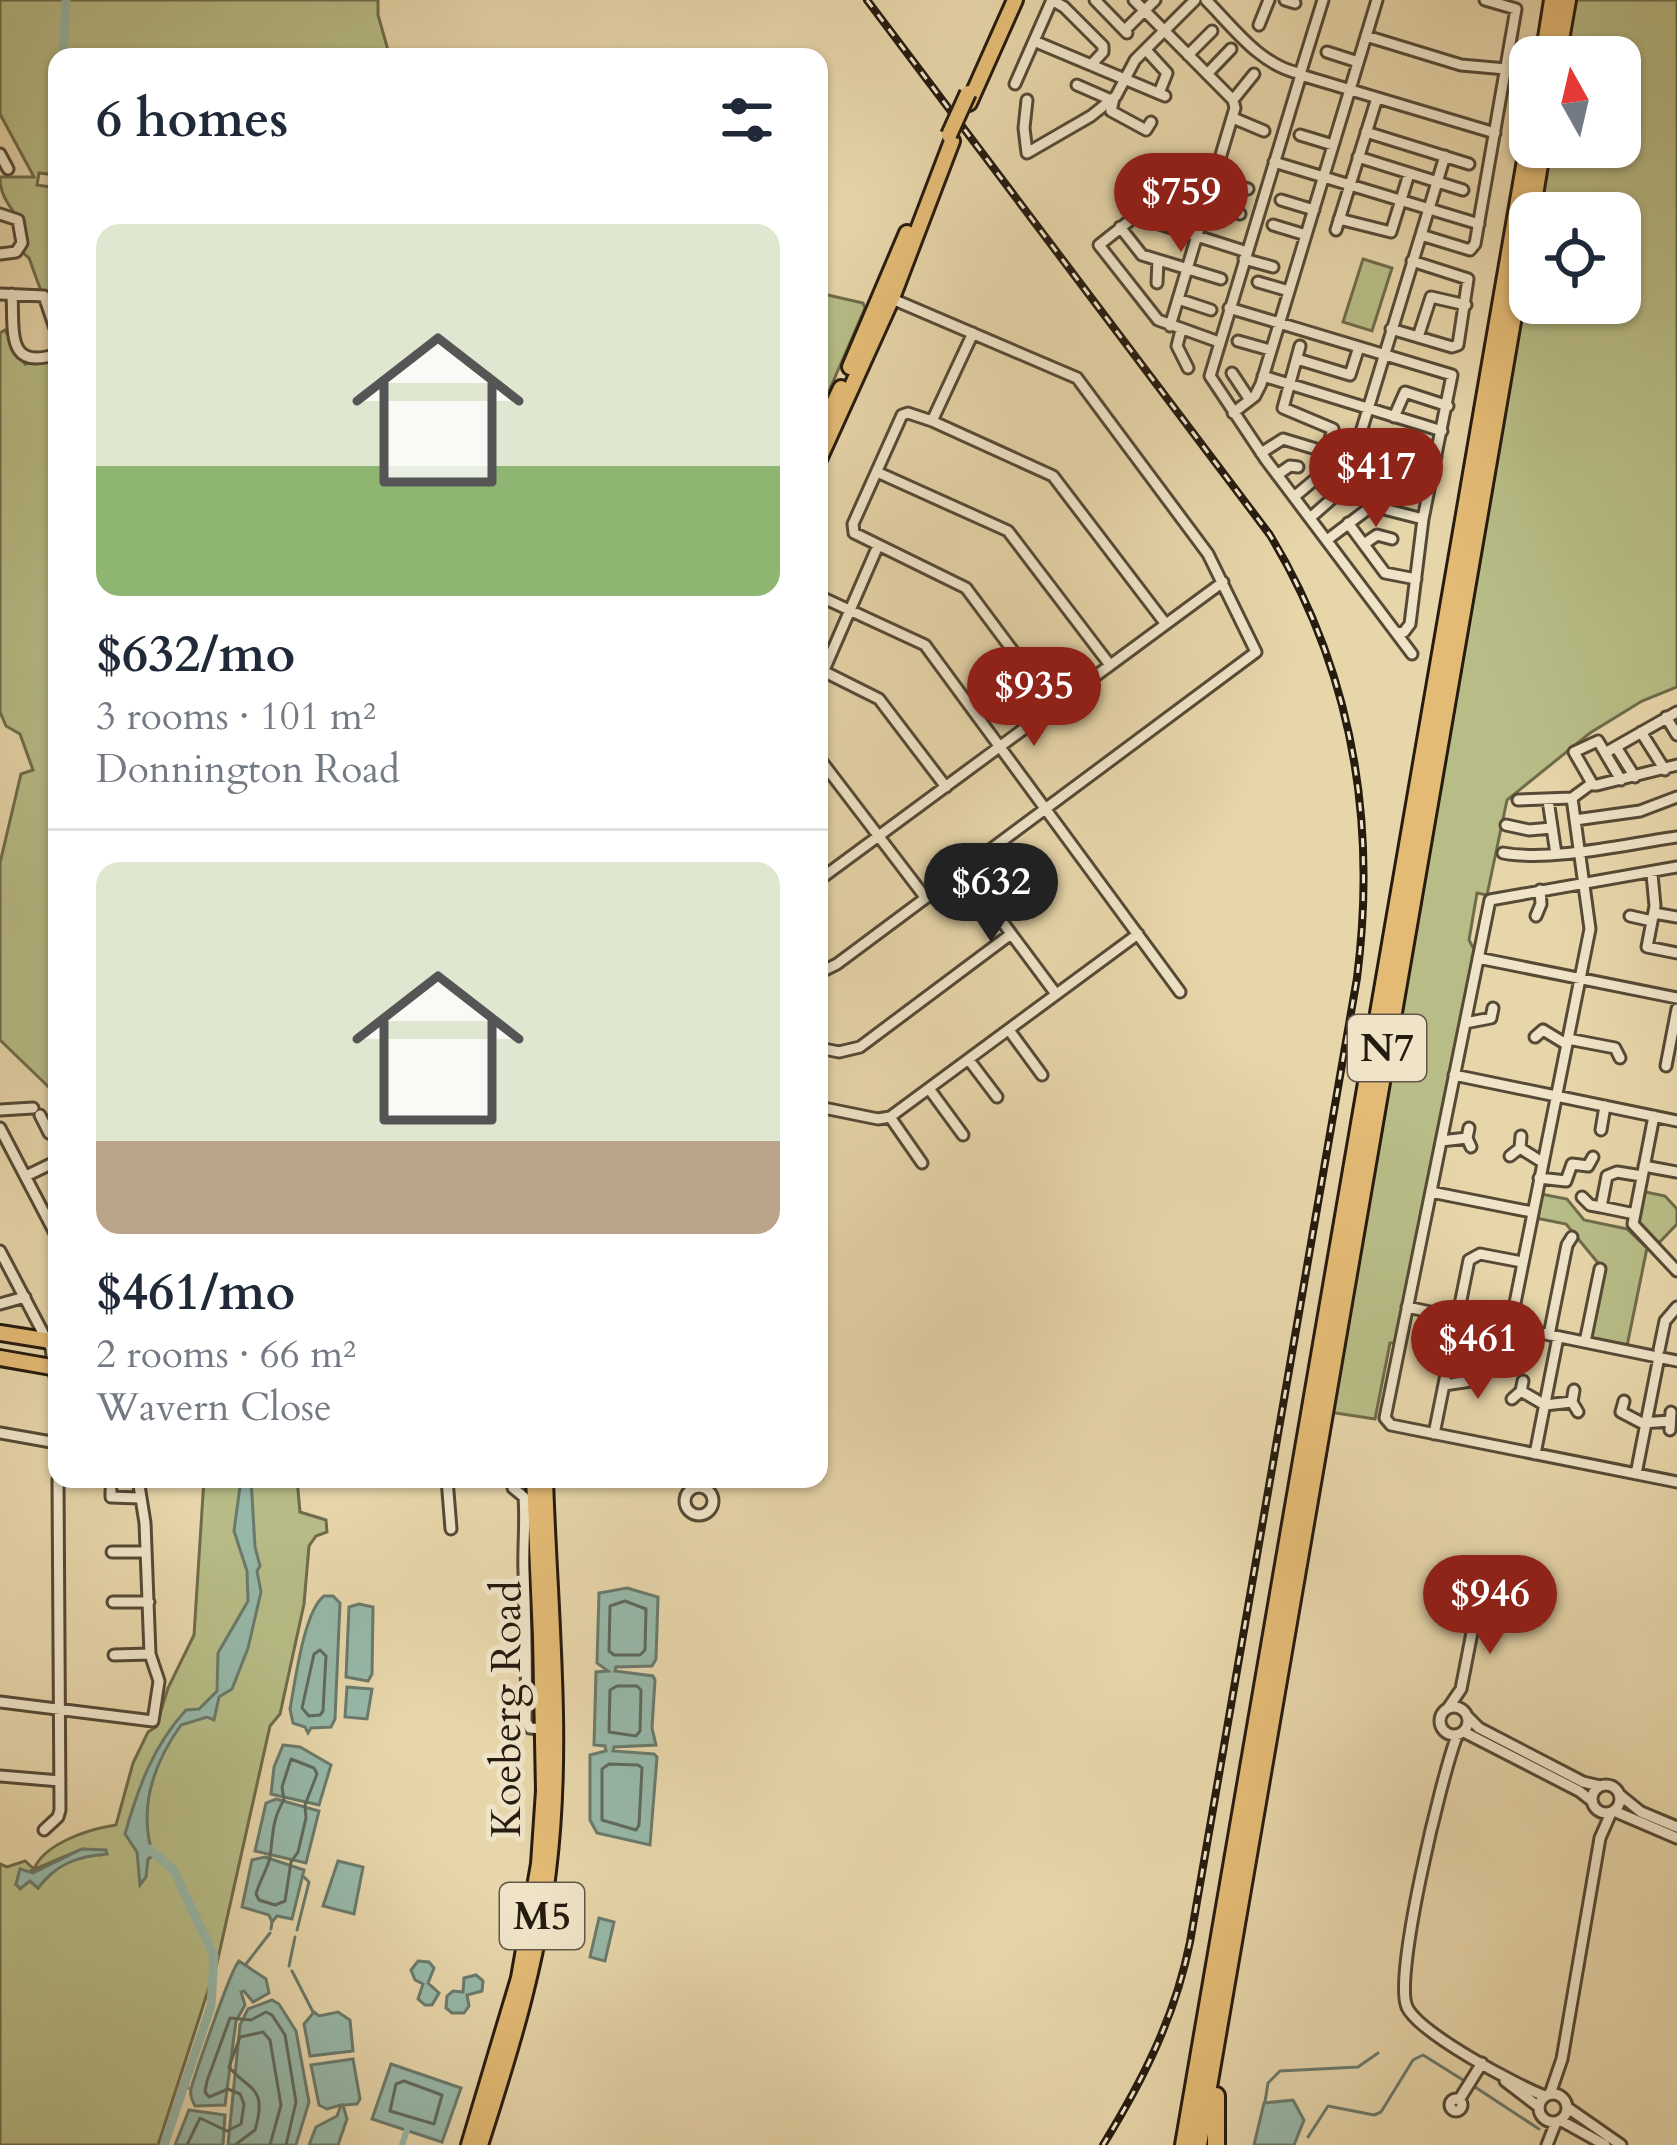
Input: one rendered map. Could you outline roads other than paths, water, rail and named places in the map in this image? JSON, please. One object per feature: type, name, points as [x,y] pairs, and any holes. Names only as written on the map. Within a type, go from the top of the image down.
[{"type":"highway","points":[[1547,36],[1553,0]]},
{"type":"highway","points":[[1561,36],[1567,0]]},
{"type":"highway","name":"N7","points":[[1180,2145],[1525,168]]},
{"type":"highway","name":"N7","points":[[1198,2145],[1511,324]]},
{"type":"highway","points":[[1216,2145],[1215,2108],[1228,1975]]},
{"type":"main road","points":[[828,437],[1012,0]]},
{"type":"main road","points":[[828,415],[886,296]]},
{"type":"main road","points":[[0,1333],[48,1340]]},
{"type":"main road","points":[[0,1358],[48,1366]]},
{"type":"main road","name":"Koeberg Road","points":[[480,2145],[513,2042],[542,1917],[553,1819],[536,1488]]},
{"type":"main road","name":"Koeberg Road","points":[[469,2145],[501,2047],[530,1932],[548,1729]]},
{"type":"street","points":[[1015,83],[1052,0],[1103,46],[1091,65]]},
{"type":"street","points":[[1095,0],[1126,32],[1155,0]]},
{"type":"street","points":[[1134,0],[1233,100]]},
{"type":"street","points":[[1028,100],[1026,153],[1113,98],[1145,50],[1195,0]]},
{"type":"street","points":[[1206,0],[1279,67],[1495,133]]},
{"type":"street","points":[[1258,25],[1270,0]]},
{"type":"street","points":[[1323,0],[1210,376],[1232,413],[1412,655]]},
{"type":"street","points":[[1232,413],[1250,400],[1263,376],[1377,0]]},
{"type":"street","points":[[1421,235],[1470,250],[1479,224],[1516,9],[1485,0]]},
{"type":"street","points":[[1188,55],[1212,31]]},
{"type":"street","points":[[1366,36],[1472,68],[1506,68]]},
{"type":"street","points":[[1059,51],[1065,37]]},
{"type":"street","points":[[1034,40],[1162,95],[1166,72],[1145,50]]},
{"type":"street","points":[[1207,74],[1231,49]]},
{"type":"street","points":[[1327,52],[1358,62]]},
{"type":"street","points":[[1188,368],[1177,346],[1178,299],[1233,118],[1233,100],[1254,74]]},
{"type":"street","points":[[1078,86],[1113,98]]},
{"type":"street","points":[[1113,98],[1112,112],[1132,125]]},
{"type":"street","points":[[1377,98],[1338,225],[1367,223],[1392,235],[1409,174]]},
{"type":"street","points":[[1233,118],[1264,131]]},
{"type":"street","points":[[1366,132],[1469,164]]},
{"type":"street","points":[[1300,135],[1333,145]]},
{"type":"street","points":[[0,154],[5,169]]},
{"type":"street","points":[[1310,518],[1341,494],[1445,156]]},
{"type":"street","points":[[1358,157],[1463,190]]},
{"type":"street","points":[[1274,162],[1479,224]]},
{"type":"street","points":[[1215,178],[1248,189]]},
{"type":"street","points":[[1219,342],[1155,317],[1096,244],[1139,213],[1155,190],[1240,214]]},
{"type":"street","points":[[1281,200],[1314,210]]},
{"type":"street","points":[[1139,213],[1273,267]]},
{"type":"street","points":[[0,214],[18,220],[22,242],[16,252],[0,254]]},
{"type":"street","points":[[1273,225],[1306,235]]},
{"type":"street","points":[[1120,227],[1140,254],[1221,279]]},
{"type":"street","points":[[1157,283],[1158,260]]},
{"type":"street","points":[[1391,329],[1457,347],[1467,277],[1412,260]]},
{"type":"street","points":[[1258,282],[1289,291]]},
{"type":"street","points":[[48,306],[39,294],[6,294],[14,339],[22,355],[34,360],[48,356]]},
{"type":"street","points":[[828,968],[1256,652],[1198,539],[1077,378],[886,296]]},
{"type":"street","points":[[1418,337],[1431,297],[1466,305]]},
{"type":"street","points":[[1178,299],[1211,310]]},
{"type":"street","points":[[1229,308],[1452,375],[1423,519],[1409,628],[1397,633]]},
{"type":"street","points":[[932,422],[973,334]]},
{"type":"street","points":[[1238,340],[1270,350]]},
{"type":"street","points":[[1294,496],[1318,478],[1332,427],[1284,410],[1300,346]]},
{"type":"street","points":[[1297,358],[1351,378],[1358,347]]},
{"type":"street","points":[[1232,373],[1250,400]]},
{"type":"street","points":[[1263,376],[1442,431]]},
{"type":"street","points":[[1394,416],[1405,392],[1448,406]]},
{"type":"street","points":[[1054,706],[967,588],[856,536],[853,527],[902,416],[908,413],[932,422],[1053,476],[1165,623]]},
{"type":"street","points":[[1261,453],[1281,439],[1326,452]]},
{"type":"street","points":[[1358,439],[1390,450]]},
{"type":"street","points":[[1404,454],[1436,457]]},
{"type":"street","points":[[1277,475],[1290,466],[1298,467]]},
{"type":"street","points":[[1349,470],[1430,489]]},
{"type":"street","points":[[877,472],[1008,531],[1110,665]]},
{"type":"street","points":[[1327,539],[1372,506],[1423,519]]},
{"type":"street","points":[[1348,523],[1385,573],[1416,579]]},
{"type":"street","points":[[1364,544],[1377,535],[1392,539]]},
{"type":"street","points":[[828,655],[877,548]]},
{"type":"street","points":[[828,873],[1223,582]]},
{"type":"street","points":[[828,600],[923,643],[1180,992]]},
{"type":"street","points":[[1378,607],[1390,600]]},
{"type":"street","points":[[828,673],[879,698],[946,787]]},
{"type":"street","points":[[1605,753],[1672,714],[1677,735]]},
{"type":"street","points":[[1641,732],[1664,770]]},
{"type":"street","points":[[1592,784],[1574,752],[1596,740],[1621,779]]},
{"type":"street","points":[[1616,747],[1635,777]]},
{"type":"street","points":[[1518,800],[1572,798],[1592,784],[1677,765]]},
{"type":"street","points":[[828,770],[925,897]]},
{"type":"street","points":[[1575,820],[1640,811],[1677,796]]},
{"type":"street","points":[[1572,798],[1590,928],[1511,1319],[1516,1328],[1677,1361]]},
{"type":"street","points":[[1548,800],[1556,854]]},
{"type":"street","points":[[1506,825],[1552,828]]},
{"type":"street","points":[[1503,853],[1522,857],[1556,854],[1677,837]]},
{"type":"street","points":[[1677,867],[1494,897],[1489,903],[1386,1421],[1677,1482]]},
{"type":"street","points":[[963,869],[1056,994]]},
{"type":"street","points":[[1652,874],[1653,917],[1644,946],[1677,952]]},
{"type":"street","points":[[1536,916],[1540,890]]},
{"type":"street","points":[[1630,916],[1676,917]]},
{"type":"street","points":[[828,1050],[860,1047],[1011,934]]},
{"type":"street","points":[[828,1109],[890,1118],[1138,934]]},
{"type":"street","points":[[1478,958],[1677,998]]},
{"type":"street","points":[[1666,1066],[1677,1009]]},
{"type":"street","points":[[1465,1023],[1493,1018]]},
{"type":"street","points":[[1541,1028],[1567,1041],[1617,1053],[1620,1036]]},
{"type":"street","points":[[1009,1030],[1042,1075]]},
{"type":"street","points":[[969,1060],[997,1097]]},
{"type":"street","points":[[1454,1075],[1677,1121]]},
{"type":"street","points":[[930,1090],[963,1135]]},
{"type":"street","points":[[1601,1130],[1605,1106]]},
{"type":"street","points":[[0,1110],[36,1111],[48,1132]]},
{"type":"street","points":[[1654,1116],[1634,1214],[1635,1230],[1677,1271]]},
{"type":"street","points":[[890,1118],[922,1163]]},
{"type":"street","points":[[0,1128],[48,1219]]},
{"type":"street","points":[[1441,1141],[1469,1138]]},
{"type":"street","points":[[1517,1147],[1542,1162]]},
{"type":"street","points":[[1539,1178],[1566,1181],[1570,1163],[1588,1166],[1593,1157]]},
{"type":"street","points":[[26,1177],[48,1166]]},
{"type":"street","points":[[1601,1207],[1609,1174],[1677,1172]]},
{"type":"street","points":[[1431,1192],[1532,1212]]},
{"type":"street","points":[[1582,1197],[1591,1205],[1634,1214]]},
{"type":"street","points":[[41,1206],[48,1202]]},
{"type":"street","points":[[1535,1454],[1572,1237]]},
{"type":"street","points":[[0,1251],[21,1298],[48,1335]]},
{"type":"street","points":[[1434,1434],[1472,1256],[1522,1262]]},
{"type":"street","points":[[1585,1342],[1600,1269]]},
{"type":"street","points":[[0,1304],[21,1298]]},
{"type":"street","points":[[1407,1307],[1458,1318]]},
{"type":"street","points":[[1636,1474],[1665,1321],[1677,1307]]},
{"type":"street","points":[[1444,1385],[1473,1381]]},
{"type":"street","points":[[1519,1390],[1545,1405],[1575,1401]]},
{"type":"street","points":[[1620,1410],[1646,1424],[1670,1421]]},
{"type":"street","points":[[0,1433],[48,1441]]},
{"type":"street","points":[[44,1830],[58,1817],[60,1781],[58,1488]]},
{"type":"street","points":[[0,1702],[149,1722],[154,1718],[159,1681],[149,1654],[138,1488]]},
{"type":"street","points":[[448,1488],[451,1529]]},
{"type":"street","points":[[516,1488],[524,1498],[527,1545],[530,1666],[526,1722],[530,1728],[548,1729]]},
{"type":"street","points":[[690,1488],[686,1506],[701,1514],[713,1504],[701,1488]]},
{"type":"street","points":[[688,1492],[696,1488]]},
{"type":"street","points":[[111,1490],[111,1497],[139,1498]]},
{"type":"street","points":[[112,1552],[146,1552]]},
{"type":"street","points":[[112,1602],[149,1602]]},
{"type":"street","points":[[1475,1617],[1461,1689],[1466,1714],[1448,1757],[1402,1990],[1407,2008],[1418,2022],[1496,2072],[1566,2103],[1622,2145]]},
{"type":"street","points":[[114,1655],[149,1654]]},
{"type":"street","points":[[1448,1757],[1439,1721],[1461,1689]]},
{"type":"street","points":[[1448,1708],[1588,1785],[1610,1785],[1641,1812],[1677,1827]]},
{"type":"street","points":[[1444,1732],[1460,1734],[1579,1791],[1594,1805],[1677,1838]]},
{"type":"street","points":[[0,1776],[60,1781]]},
{"type":"street","points":[[1600,1786],[1594,1805],[1600,1838]]},
{"type":"street","points":[[1548,2143],[1541,2113],[1562,2059],[1600,1838],[1620,1795]]},
{"type":"street","points":[[1548,2143],[1566,2103],[1562,2059]]},
{"type":"street","points":[[1460,2100],[1482,2063]]},
{"type":"street","points":[[1496,2072],[1541,2113],[1605,2145]]},
{"type":"water","points":[[240,1488],[252,1488],[261,1592],[248,1648],[232,1689],[219,1697],[214,1720],[207,1717],[181,1725],[163,1755],[148,1804],[153,1856],[140,1885],[137,1852],[125,1834],[141,1784],[174,1724],[186,1710],[199,1709],[217,1691],[218,1653],[248,1601],[247,1571],[234,1531]]},
{"type":"water","points":[[627,1588],[658,1597],[652,1666],[616,1667],[615,1671],[655,1680],[652,1728],[656,1745],[614,1747],[613,1751],[657,1757],[650,1845],[597,1833],[590,1820],[590,1755],[606,1751],[605,1746],[594,1745],[596,1672],[608,1671],[597,1663],[599,1593]]},
{"type":"water","points":[[324,1596],[333,1596],[340,1603],[335,1719],[331,1727],[311,1728],[308,1733],[293,1723],[290,1709],[306,1631]]},
{"type":"water","points":[[349,1607],[373,1607],[368,1681],[346,1677]]},
{"type":"water","points":[[347,1687],[372,1689],[367,1719],[345,1717]]},
{"type":"water","points":[[283,1745],[300,1747],[331,1765],[319,1805],[271,1794]]},
{"type":"water","points":[[276,1799],[319,1811],[306,1863],[255,1851],[266,1803]]},
{"type":"water","points":[[82,1849],[106,1850],[107,1854],[68,1863],[38,1888],[30,1881],[20,1889],[16,1884],[20,1869],[33,1873]]},
{"type":"water","points":[[265,1857],[304,1870],[292,1919],[277,1916],[272,1922],[269,1915],[242,1907],[252,1860]]},
{"type":"water","points":[[338,1861],[363,1867],[354,1914],[323,1906]]},
{"type":"water","points":[[599,1918],[614,1922],[605,1961],[590,1957]]},
{"type":"water","points":[[239,1961],[266,1979],[269,1993],[253,2002],[241,1992],[245,2005],[236,2021],[225,2105],[195,2106],[191,2089]]},
{"type":"water","points":[[418,1961],[434,1968],[428,1983],[439,1993],[432,2005],[418,1999],[423,1984],[411,1970]]},
{"type":"water","points":[[476,1975],[483,1981],[482,1991],[467,1995],[469,2006],[464,2013],[452,2013],[446,2008],[447,1996],[463,1992],[464,1978]]},
{"type":"water","points":[[272,2000],[296,2031],[309,2102],[296,2145],[228,2145],[240,2025],[248,2009]]},
{"type":"water","points":[[314,2012],[319,2016],[338,2012],[350,2020],[353,2051],[310,2056],[304,2024]]},
{"type":"water","points":[[353,2059],[360,2099],[357,2104],[343,2105],[347,2119],[338,2145],[309,2145],[316,2127],[337,2116],[341,2105],[327,2109],[319,2105],[311,2065]]},
{"type":"water","points":[[391,2064],[461,2088],[442,2142],[372,2119]]},
{"type":"water","points":[[1293,2100],[1304,2120],[1294,2145],[1254,2145],[1264,2103]]},
{"type":"water","points":[[189,2110],[225,2115],[223,2145],[175,2145]]},
{"type":"waterway","points":[[63,48],[66,0]]},
{"type":"waterway","points":[[149,1849],[173,1869],[214,1956],[211,2006],[164,2145]]},
{"type":"waterway","points":[[297,1930],[309,1882],[304,1877]]},
{"type":"waterway","points":[[271,1929],[272,1922]]},
{"type":"waterway","points":[[246,1964],[270,1933]]},
{"type":"waterway","points":[[289,1966],[295,1937]]},
{"type":"waterway","points":[[292,1971],[313,2012]]},
{"type":"waterway","points":[[1265,2102],[1268,2083],[1280,2071],[1358,2067],[1378,2053]]},
{"type":"waterway","points":[[1308,2137],[1328,2106],[1374,2115],[1381,2112],[1413,2060],[1423,2055],[1463,2080]]},
{"type":"waterway","points":[[183,2087],[188,2088]]},
{"type":"waterway","points":[[1475,2087],[1539,2129]]},
{"type":"waterway","points":[[402,2145],[408,2127]]},
{"type":"railway","points":[[867,0],[1270,535],[1321,640],[1339,694],[1360,805],[1363,862],[1357,978],[1190,1942],[1156,2047],[1103,2145]]}]
